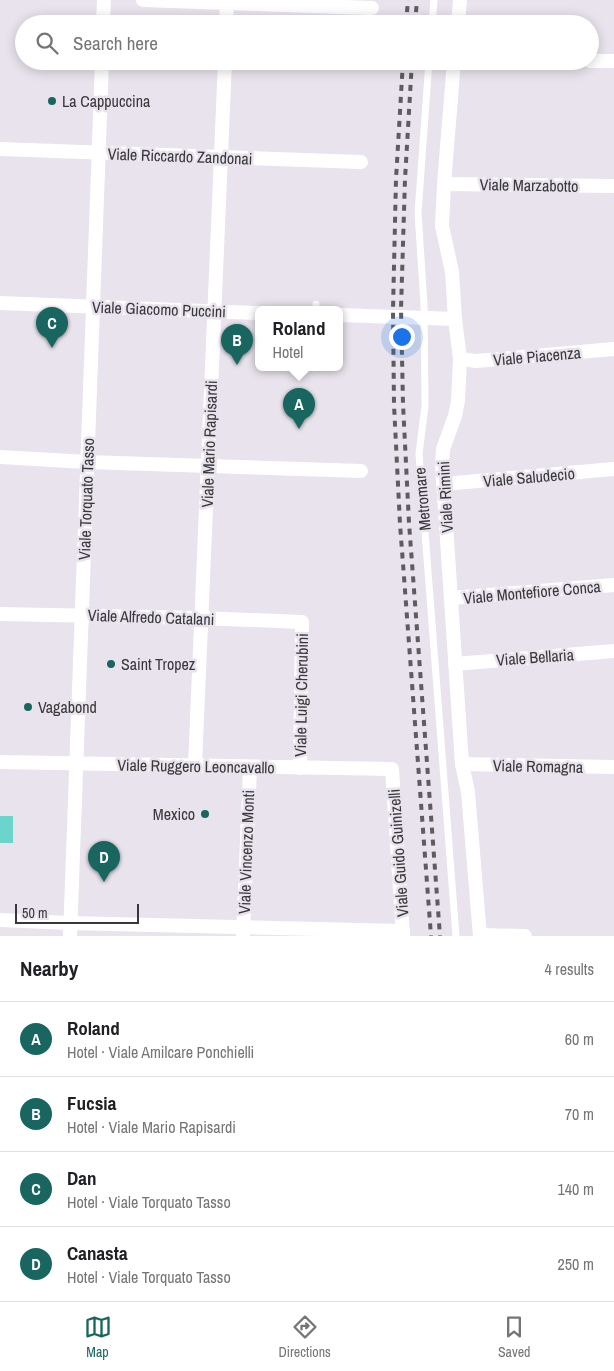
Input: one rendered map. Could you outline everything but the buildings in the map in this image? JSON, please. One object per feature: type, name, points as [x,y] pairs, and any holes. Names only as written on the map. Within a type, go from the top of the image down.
[{"type":"street","points":[[103,15],[104,0]]},
{"type":"street","points":[[143,0],[372,8]]},
{"type":"street","points":[[459,15],[460,0]]},
{"type":"street","points":[[226,15],[227,2]]},
{"type":"street","points":[[599,61],[614,62]]},
{"type":"street","name":"Viale Torquato Tasso","points":[[70,930],[102,70]]},
{"type":"street","name":"Viale Mario Rapisardi","points":[[195,766],[225,70]]},
{"type":"street","name":"Viale Rimini","points":[[453,70],[442,226],[452,272],[460,359],[458,400],[443,449],[443,484],[462,764],[468,792],[480,935]]},
{"type":"street","name":"Viale Riccardo Zandonai","points":[[0,150],[360,162]]},
{"type":"street","name":"Viale Marzabotto","points":[[444,184],[614,186]]},
{"type":"street","name":"Viale Giacomo Puccini","points":[[0,303],[255,313]]},
{"type":"street","points":[[343,315],[455,319]]},
{"type":"street","name":"Viale Piacenza","points":[[460,359],[476,361],[614,349]]},
{"type":"street","points":[[0,457],[87,462],[361,471]]},
{"type":"street","name":"Viale Saludecio","points":[[443,484],[614,469]]},
{"type":"street","name":"Viale Montefiore Conca","points":[[451,598],[614,585]]},
{"type":"street","name":"Viale Alfredo Catalani","points":[[0,614],[302,622]]},
{"type":"street","name":"Viale Luigi Cherubini","points":[[300,768],[302,622]]},
{"type":"street","name":"Viale Bellaria","points":[[455,664],[614,651]]},
{"type":"street","name":"Viale Ruggero Leoncavallo","points":[[0,762],[250,768],[392,769]]},
{"type":"street","name":"Viale Romagna","points":[[462,764],[614,767]]},
{"type":"street","name":"Viale Vincenzo Monti","points":[[243,932],[250,768]]},
{"type":"street","name":"Viale Guido Guinizelli","points":[[392,769],[403,933]]},
{"type":"street","points":[[0,920],[70,930],[403,933]]},
{"type":"street","points":[[480,935],[525,936]]},
{"type":"lane","points":[[433,15],[434,0]]},
{"type":"lane","name":"Metromare","points":[[427,70],[418,213],[424,304],[425,406],[419,454],[456,936]]},
{"type":"shaded area","points":[[0,816],[13,816],[13,843],[0,843]]},
{"type":"railway","points":[[407,15],[408,0]]},
{"type":"railway","points":[[416,15],[417,0]]},
{"type":"railway","points":[[402,70],[396,179],[393,310],[394,405],[400,524],[431,936]]},
{"type":"railway","points":[[411,70],[405,179],[401,309],[403,404],[409,523],[440,936]]},
{"type":"place","name":"La Cappuccina","points":[[52,101]]},
{"type":"place","name":"Dan","points":[[52,348]]},
{"type":"place","name":"Fucsia","points":[[237,365]]},
{"type":"place","name":"Roland","points":[[299,429]]},
{"type":"place","name":"Saint Tropez","points":[[111,664]]},
{"type":"place","name":"Vagabond","points":[[28,707]]},
{"type":"place","name":"Mexico","points":[[205,814]]},
{"type":"place","name":"Canasta","points":[[104,882]]}]
